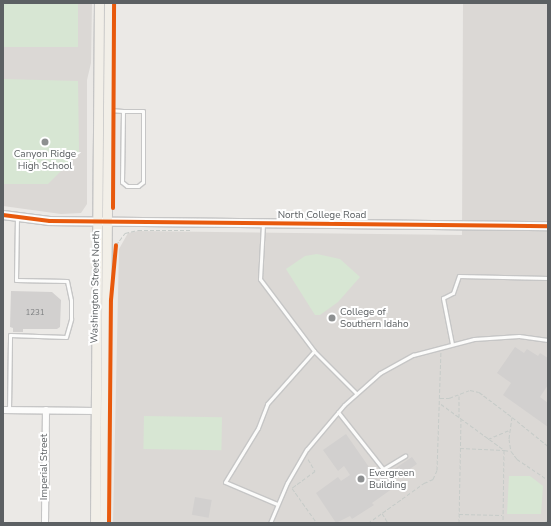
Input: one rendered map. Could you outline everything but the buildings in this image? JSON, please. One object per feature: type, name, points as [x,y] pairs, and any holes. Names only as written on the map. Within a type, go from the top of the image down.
[{"type":"main road","name":"Washington Street North","points":[[99,3],[104,523]]},
{"type":"main road","name":"Washington Street North","points":[[94,523],[95,411],[101,220],[107,110],[109,3]]},
{"type":"street","name":"North College Road","points":[[3,215],[50,221],[101,220],[263,224],[548,226]]},
{"type":"street","points":[[6,410],[95,411]]},
{"type":"street","name":"Imperial Street","points":[[45,523],[46,410]]},
{"type":"lane","points":[[107,110],[143,111],[143,182],[138,186],[127,186],[122,182],[123,111]]},
{"type":"lane","points":[[6,410],[10,335],[66,337],[71,318],[71,300],[67,281],[16,280],[17,216]]},
{"type":"lane","points":[[263,224],[260,279],[314,351],[356,393]]},
{"type":"lane","points":[[452,344],[443,298],[453,293],[459,276],[548,278]]},
{"type":"lane","points":[[270,523],[295,465],[320,431],[356,393],[405,358],[452,344],[493,337],[519,336],[548,340]]},
{"type":"lane","points":[[277,504],[225,482],[258,428],[268,404],[314,351]]},
{"type":"lane","points":[[338,412],[383,469],[405,456]]},
{"type":"path","points":[[116,245],[130,231],[194,230]]},
{"type":"path","points":[[368,523],[433,479],[437,470],[442,347]]},
{"type":"path","points":[[440,398],[459,395],[470,390],[479,392],[548,446]]},
{"type":"path","points":[[459,395],[459,523]]},
{"type":"path","points":[[439,403],[504,450]]},
{"type":"path","points":[[512,417],[510,430],[511,451],[517,458],[548,480]]},
{"type":"path","points":[[488,439],[510,430]]},
{"type":"path","points":[[460,448],[511,451]]},
{"type":"path","points":[[503,523],[504,450]]},
{"type":"path","points":[[308,459],[315,471],[292,488],[317,523]]},
{"type":"path","points":[[382,513],[388,523]]},
{"type":"path","points":[[459,514],[503,515]]},
{"type":"path","points":[[544,523],[548,520]]},
{"type":"shaded area","name":"Canyon Ridge High School","points":[[3,3],[92,3],[91,63],[87,80],[87,204],[81,213],[61,214],[3,206]]},
{"type":"shaded area","name":"College of Southern Idaho","points":[[463,3],[548,3],[548,523],[113,523],[119,249],[128,233],[138,231],[462,235]]},
{"type":"green space","points":[[3,3],[78,3],[78,47],[3,47]]},
{"type":"green space","points":[[3,79],[78,81],[79,153],[48,184],[3,184]]},
{"type":"green space","points":[[317,254],[340,259],[360,277],[338,302],[320,315],[315,315],[286,269],[305,256]]},
{"type":"green space","points":[[144,416],[222,417],[221,450],[143,449]]},
{"type":"green space","points":[[509,476],[530,476],[543,486],[541,514],[507,514]]},
{"type":"cycle path","points":[[113,208],[114,3]]},
{"type":"cycle path","points":[[3,215],[50,221],[548,226]]},
{"type":"cycle path","points":[[109,523],[111,300],[116,245]]},
{"type":"place","name":"Canyon Ridge High School","points":[[45,142]]},
{"type":"place","name":"College of Southern Idaho","points":[[332,318]]},
{"type":"place","name":"Evergreen Building","points":[[361,479]]}]
